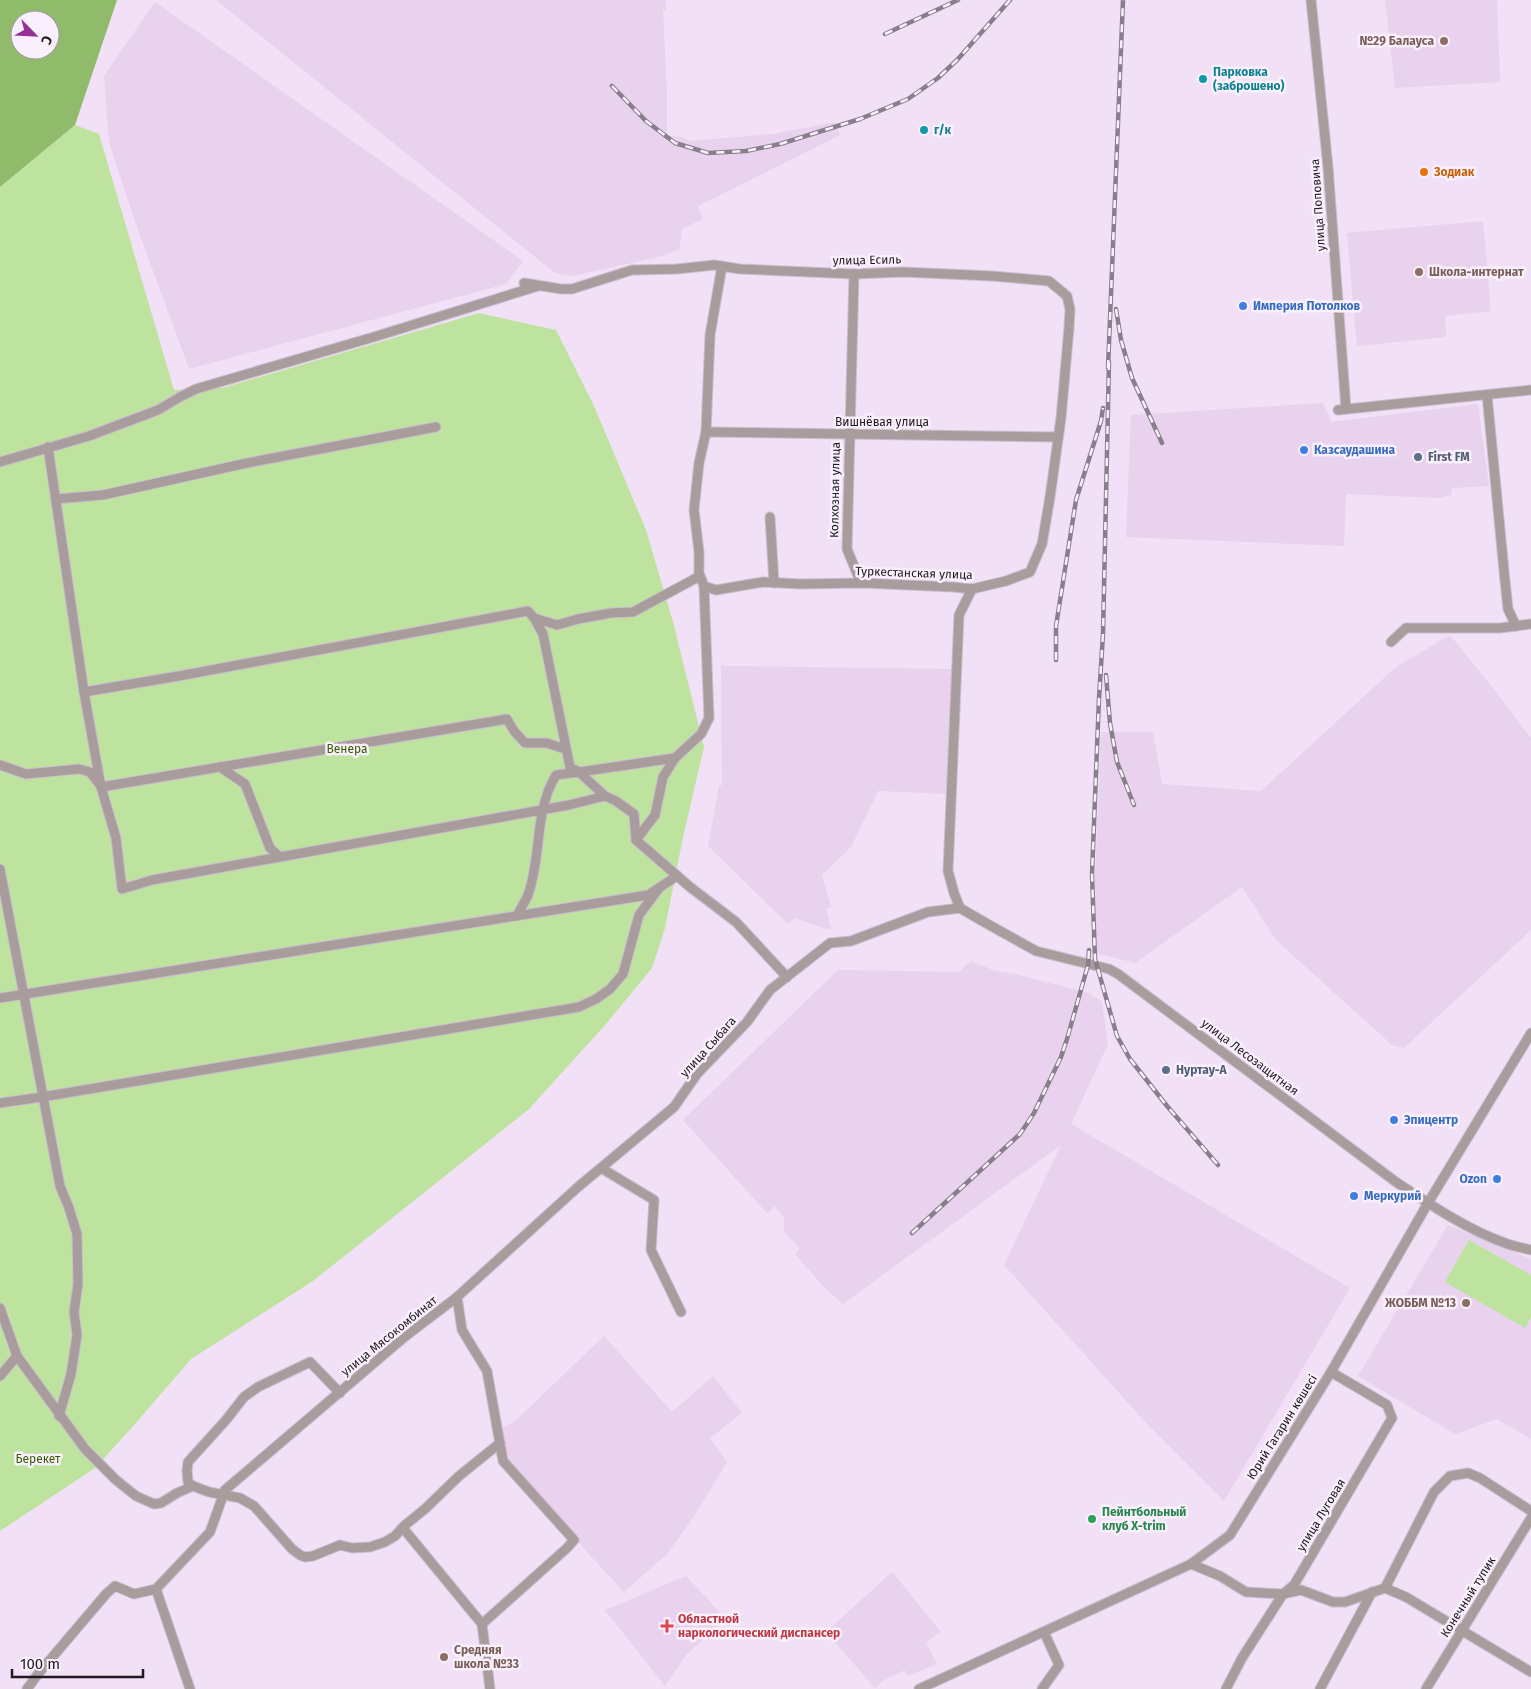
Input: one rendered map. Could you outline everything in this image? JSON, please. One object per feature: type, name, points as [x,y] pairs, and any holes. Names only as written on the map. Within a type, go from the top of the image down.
[{"type":"street","name":"улица Поповича","points":[[1312,0],[1328,167],[1342,409],[1487,395]]},
{"type":"street","name":"улица Есиль","points":[[524,283],[572,289],[632,270],[677,269],[714,264],[740,269],[854,274],[903,272],[1049,281],[1067,296],[1070,309],[1058,437]]},
{"type":"street","points":[[636,840],[654,814],[663,776],[675,758],[701,734],[709,718],[704,586],[698,573],[700,552],[694,510],[699,463],[706,432],[710,335],[722,266]]},
{"type":"street","name":"Колхозная улица","points":[[854,274],[846,549],[861,583]]},
{"type":"street","points":[[0,462],[89,436],[158,410],[180,396],[196,389],[540,286]]},
{"type":"street","points":[[1516,626],[1508,609],[1487,395],[1531,390]]},
{"type":"street","points":[[56,499],[103,495],[247,463],[436,427]]},
{"type":"street","name":"Вишнёвая улица","points":[[706,432],[1058,437]]},
{"type":"street","name":"Туркестанская улица","points":[[704,586],[716,590],[763,582],[801,584],[861,583],[953,587],[972,590],[1030,572],[1042,544],[1058,437]]},
{"type":"street","points":[[48,447],[84,692],[101,788],[116,838],[122,889],[152,880],[543,810],[605,796]]},
{"type":"street","points":[[770,517],[774,582]]},
{"type":"street","points":[[534,618],[557,625],[611,613],[633,612],[700,576]]},
{"type":"street","points":[[960,908],[948,872],[960,615],[972,590]]},
{"type":"street","points":[[84,692],[528,611],[544,634],[570,767],[579,772],[605,796],[616,800],[634,814],[636,840],[677,876],[736,922],[787,977]]},
{"type":"street","points":[[1391,642],[1406,628],[1500,628],[1531,624]]},
{"type":"street","points":[[101,788],[507,719],[514,732],[525,743],[547,743],[565,748]]},
{"type":"street","points":[[517,916],[528,895],[548,788],[556,775],[675,758]]},
{"type":"street","points":[[0,765],[26,774],[80,769],[90,772],[101,788]]},
{"type":"street","points":[[220,767],[245,784],[270,848],[280,857]]},
{"type":"street","points":[[0,868],[60,1186],[77,1234],[78,1284],[74,1312],[77,1335],[71,1374],[59,1416]]},
{"type":"street","points":[[0,998],[648,895],[677,876]]},
{"type":"street","points":[[0,1103],[579,1007],[596,999],[610,989],[623,974],[640,915],[660,888]]},
{"type":"street","name":"улица Сыбага","points":[[456,1297],[601,1168],[674,1107],[697,1074],[748,1022],[770,990],[830,943],[851,941],[928,912],[960,908]]},
{"type":"street","name":"улица Лесозащитная","points":[[960,908],[1036,951],[1109,969],[1118,974],[1396,1182],[1460,1222],[1505,1243],[1531,1250]]},
{"type":"street","name":"Юрий Гагарин көшесі","points":[[919,1689],[1191,1564],[1230,1535],[1331,1372],[1428,1203],[1531,1032]]},
{"type":"street","points":[[601,1168],[654,1200],[652,1250],[681,1312]]},
{"type":"street","name":"улица Мясокомбинат","points":[[156,1588],[210,1532],[225,1490],[402,1339],[456,1297],[462,1330],[487,1371],[504,1461],[574,1540],[482,1624]]},
{"type":"street","points":[[0,1308],[17,1356],[59,1416],[85,1449],[116,1480],[136,1496],[154,1504],[162,1503],[177,1493],[193,1486]]},
{"type":"street","points":[[0,1376],[17,1356]]},
{"type":"street","points":[[340,1393],[310,1362],[258,1387],[244,1397],[188,1462],[188,1482],[193,1486],[223,1496],[240,1498],[254,1506],[292,1549],[305,1557],[340,1546],[352,1548],[378,1545],[395,1536],[459,1476],[500,1443]]},
{"type":"street","name":"улица Луговая","points":[[1226,1689],[1242,1658],[1283,1594],[1294,1585],[1392,1418],[1387,1405],[1331,1372]]},
{"type":"street","points":[[1385,1588],[1434,1492],[1450,1476],[1468,1473],[1480,1478],[1531,1511]]},
{"type":"street","name":"Конечный тупик","points":[[1426,1689],[1531,1518]]},
{"type":"street","points":[[403,1528],[482,1624],[490,1689]]},
{"type":"street","points":[[1191,1564],[1220,1576],[1246,1592],[1283,1594],[1301,1590],[1333,1602],[1345,1602],[1385,1588],[1406,1597],[1531,1672]]},
{"type":"street","points":[[27,1689],[106,1594],[115,1586],[134,1594],[156,1588],[190,1689]]},
{"type":"street","points":[[1320,1689],[1372,1592]]},
{"type":"street","points":[[1042,1689],[1059,1665],[1044,1632]]},
{"type":"shaded area","points":[[216,0],[666,0],[666,10],[663,10],[667,136],[683,137],[691,141],[772,134],[835,122],[840,135],[698,206],[703,219],[682,229],[679,250],[659,257],[572,276],[555,273]]},
{"type":"shaded area","name":"№29 Балауса","points":[[1385,0],[1497,0],[1500,82],[1395,88]]},
{"type":"shaded area","points":[[155,2],[523,261],[506,284],[189,369],[134,219],[109,142],[104,76]]},
{"type":"shaded area","name":"Школа-интернат","points":[[1483,221],[1491,311],[1445,316],[1446,337],[1357,346],[1347,233]]},
{"type":"shaded area","points":[[1323,403],[1331,422],[1478,404],[1489,486],[1452,488],[1451,495],[1439,498],[1346,494],[1344,546],[1126,537],[1131,415]]},
{"type":"shaded area","points":[[1450,635],[1531,738],[1531,930],[1404,1048],[1392,1045],[1276,940],[1242,887],[1135,963],[1096,953],[1095,877],[1101,732],[1153,732],[1162,784],[1261,791],[1396,667]]},
{"type":"shaded area","points":[[721,666],[952,669],[949,794],[878,791],[851,847],[822,875],[831,907],[826,909],[831,928],[826,929],[795,918],[788,924],[708,846],[719,786],[722,785]]},
{"type":"shaded area","points":[[971,961],[995,971],[1089,993],[1102,1002],[1108,1044],[1071,1124],[1350,1288],[1224,1501],[1148,1425],[1004,1265],[1061,1145],[843,1304],[824,1287],[795,1254],[800,1248],[784,1232],[784,1218],[775,1206],[767,1213],[683,1120],[838,970],[959,972]]},
{"type":"shaded area","name":"ЖОББМ №13","points":[[1448,1225],[1531,1259],[1531,1439],[1497,1419],[1455,1434],[1358,1376]]},
{"type":"shaded area","points":[[604,1336],[672,1412],[713,1376],[742,1413],[710,1438],[727,1462],[693,1518],[666,1555],[624,1592],[507,1459],[501,1428],[514,1422]]},
{"type":"shaded area","points":[[892,1572],[941,1632],[926,1642],[937,1664],[907,1676],[905,1670],[882,1681],[875,1688],[826,1632]]},
{"type":"shaded area","name":"Областной наркологический диспансер","points":[[686,1576],[726,1619],[686,1655],[665,1686],[605,1610]]},
{"type":"green space","points":[[0,0],[117,0],[75,125],[0,187]]},
{"type":"green space","name":"Венера","points":[[75,125],[99,134],[174,390],[222,388],[479,313],[556,330],[594,406],[646,530],[673,622],[704,747],[683,837],[665,928],[652,968],[606,1024],[529,1109],[313,1281],[191,1359],[95,1468],[0,1531],[0,187]]},
{"type":"green space","points":[[1469,1240],[1531,1275],[1531,1317],[1525,1328],[1445,1282]]},
{"type":"railway","points":[[885,34],[958,0]]},
{"type":"railway","points":[[612,86],[646,121],[675,143],[708,153],[746,151],[780,144],[860,119],[908,99],[938,78],[958,59],[1010,0]]},
{"type":"railway","points":[[1108,368],[1123,0]]},
{"type":"railway","points":[[1116,309],[1121,340],[1132,378],[1162,443]]},
{"type":"railway","points":[[1109,362],[1103,634],[1092,874],[1095,959],[1117,1036],[1130,1059],[1167,1106],[1218,1165]]},
{"type":"railway","points":[[1056,660],[1056,626],[1076,500],[1101,421],[1103,408]]},
{"type":"railway","points":[[1106,675],[1110,723],[1117,762],[1134,805]]},
{"type":"railway","points":[[912,1233],[1020,1134],[1034,1113],[1061,1057],[1088,965],[1089,950]]},
{"type":"place","name":"№29 Балауса","points":[[1444,41]]},
{"type":"place","name":"Парковка (заброшено)","points":[[1203,79]]},
{"type":"place","name":"г/к","points":[[924,130]]},
{"type":"place","name":"Зодиак","points":[[1424,172]]},
{"type":"place","name":"Школа-интернат","points":[[1419,272]]},
{"type":"place","name":"Империя Потолков","points":[[1243,306]]},
{"type":"place","name":"Казсаудашина","points":[[1304,450]]},
{"type":"place","name":"First FM","points":[[1418,457]]},
{"type":"place","name":"Нуртау-А","points":[[1166,1070]]},
{"type":"place","name":"Эпицентр","points":[[1394,1120]]},
{"type":"place","name":"Ozon","points":[[1497,1179]]},
{"type":"place","name":"Меркурий","points":[[1354,1196]]},
{"type":"place","name":"ЖОББМ №13","points":[[1466,1303]]},
{"type":"place","name":"Пейнтбольный клуб X-trim","points":[[1092,1519]]},
{"type":"place","name":"Областной наркологический диспансер","points":[[667,1626]]},
{"type":"place","name":"Средняя школа №33","points":[[444,1657]]},
{"type":"park label","name":"Берекет","points":[[38,1459]]}]
